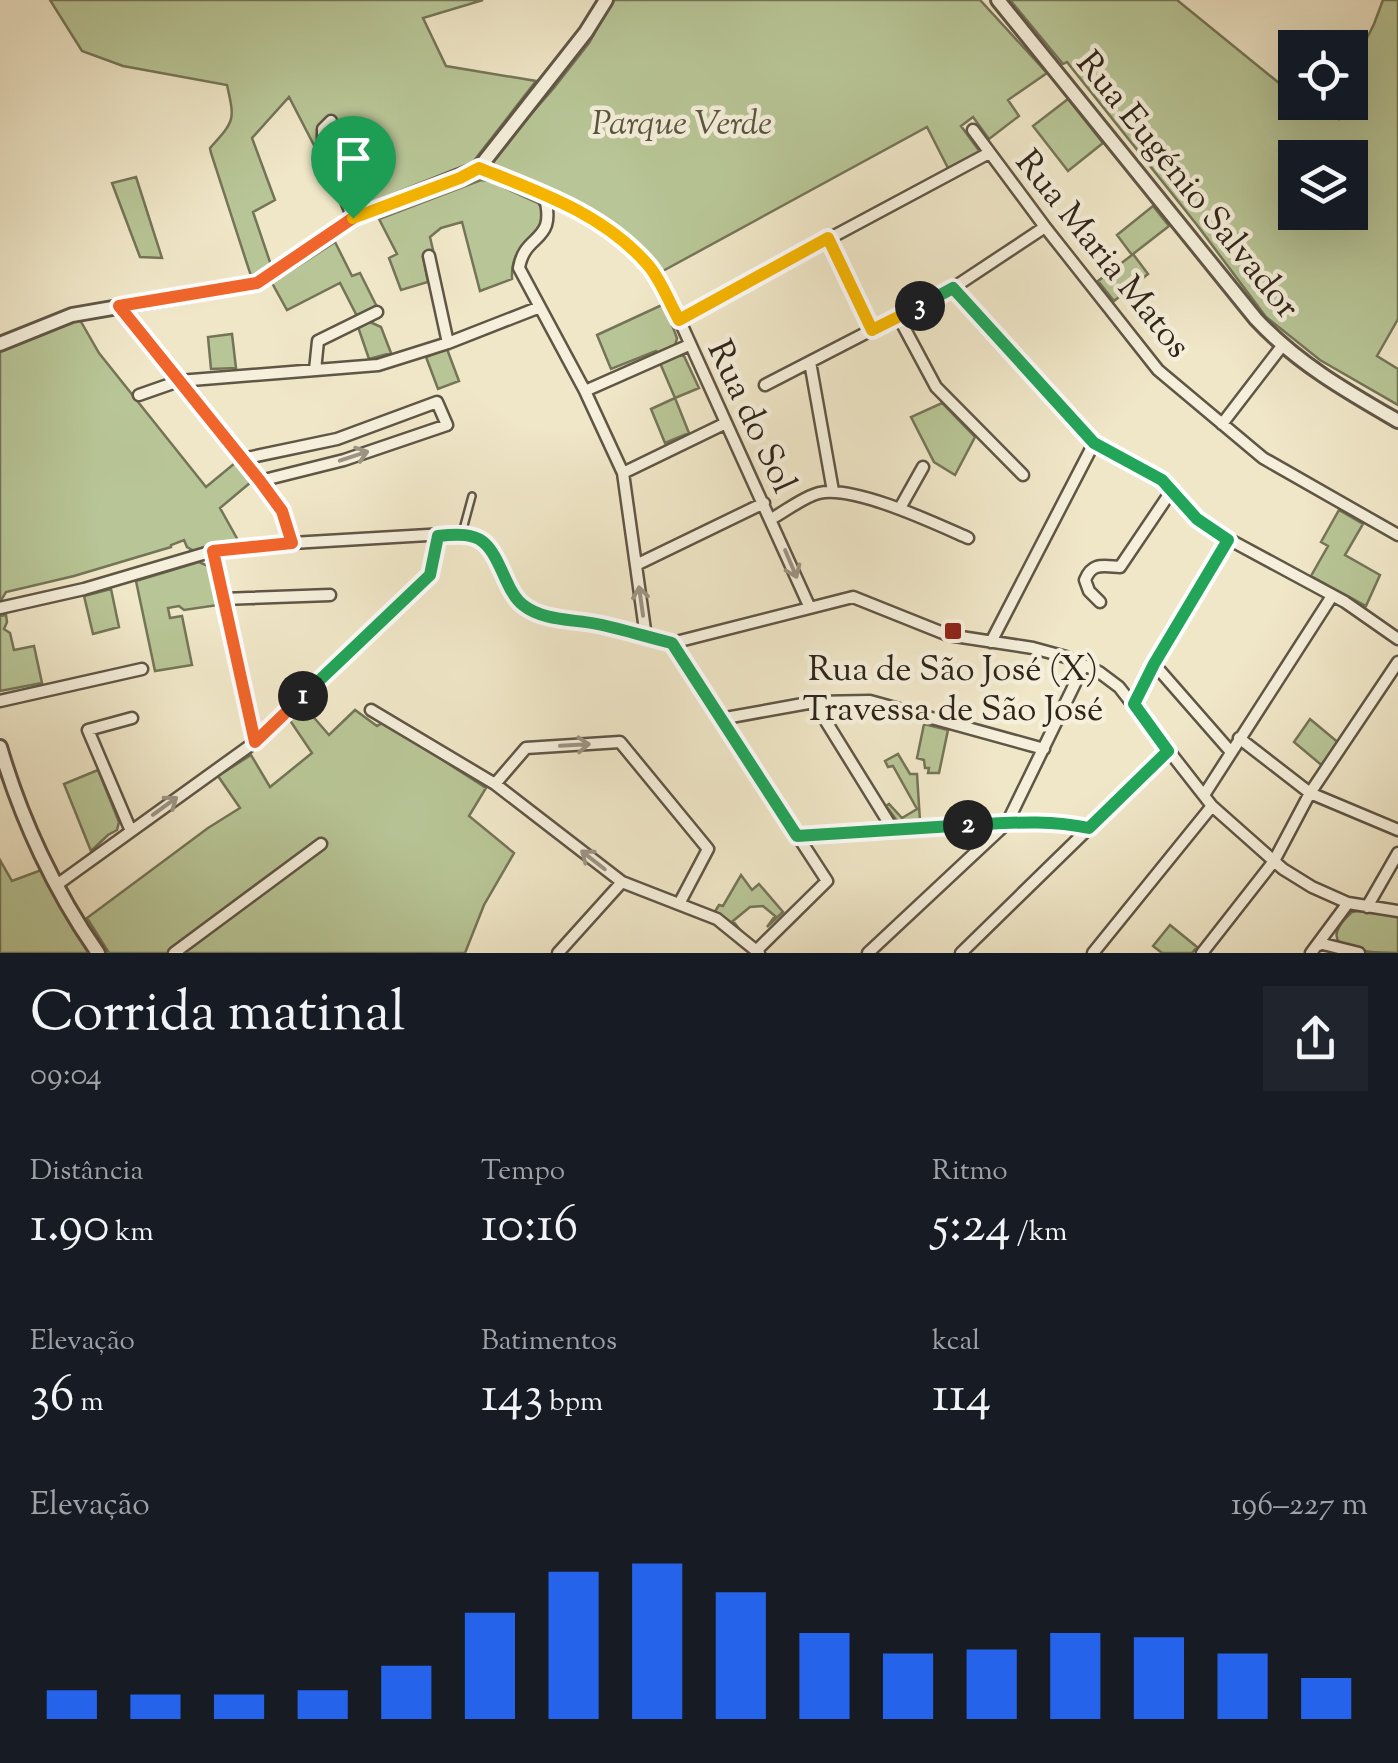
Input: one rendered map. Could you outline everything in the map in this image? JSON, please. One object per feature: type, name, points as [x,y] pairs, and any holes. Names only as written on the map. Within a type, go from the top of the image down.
[{"type":"street","points":[[0,344],[72,315],[257,283],[353,218],[479,168],[586,32],[606,0]]},
{"type":"street","name":"Rua Eugénio Salvador","points":[[998,0],[1244,305],[1282,346],[1323,377],[1398,422]]},
{"type":"street","points":[[331,120],[323,130],[323,145],[353,218]]},
{"type":"street","name":"Rua Maria Matos","points":[[974,130],[1158,370],[1263,458],[1398,535]]},
{"type":"street","points":[[679,320],[989,153]]},
{"type":"street","name":"Rua do Sol","points":[[479,168],[544,194],[604,225],[649,266],[679,320],[810,608]]},
{"type":"street","points":[[544,194],[549,218],[546,229],[526,251],[518,268],[585,391],[623,472],[646,637]]},
{"type":"street","points":[[765,385],[953,288],[1046,227]]},
{"type":"street","points":[[828,238],[872,330]]},
{"type":"street","points":[[429,256],[448,344]]},
{"type":"street","points":[[953,288],[1094,443],[1162,480],[1197,519],[1228,540],[1332,596],[1398,639]]},
{"type":"street","points":[[119,306],[282,511],[292,543]]},
{"type":"street","points":[[138,394],[179,380],[378,365],[448,344],[540,307]]},
{"type":"street","points":[[315,370],[318,341],[378,312]]},
{"type":"street","points":[[899,318],[936,387],[1023,476]]},
{"type":"street","points":[[585,391],[689,345]]},
{"type":"street","points":[[1222,424],[1282,346]]},
{"type":"street","points":[[810,362],[833,490]]},
{"type":"street","points":[[242,459],[336,440],[437,402],[446,425],[344,460],[260,481]]},
{"type":"street","points":[[623,472],[726,423]]},
{"type":"street","points":[[992,642],[1094,443]]},
{"type":"street","points":[[900,508],[923,467]]},
{"type":"street","points":[[771,520],[814,494],[833,490],[900,508],[968,538]]},
{"type":"street","points":[[1100,602],[1085,580],[1089,570],[1096,565],[1120,567],[1172,490]]},
{"type":"street","points":[[636,566],[764,503]]},
{"type":"street","points":[[0,608],[84,589],[213,551],[462,533],[477,536],[488,546],[512,592],[534,613],[595,623],[672,643],[853,597],[948,635],[1049,652],[1110,679],[1134,704],[1212,806],[1274,861],[1301,882],[1348,902],[1398,911]]},
{"type":"street","points":[[58,884],[255,742],[430,575],[438,536]]},
{"type":"street","points":[[1134,704],[1228,540]]},
{"type":"street","points":[[213,551],[255,742]]},
{"type":"street","points":[[224,599],[330,596]]},
{"type":"street","points":[[1204,795],[1332,596]]},
{"type":"street","points":[[370,710],[495,784],[622,882],[717,919],[757,952],[827,881],[672,643]]},
{"type":"street","points":[[1202,953],[1274,861],[1310,793],[1398,662]]},
{"type":"street","points":[[1154,664],[1231,752]]},
{"type":"street","points":[[868,953],[1007,823],[1084,665]]},
{"type":"street","points":[[0,701],[142,669]]},
{"type":"street","points":[[720,719],[814,702],[870,701],[1044,748]]},
{"type":"street","points":[[814,702],[892,828]]},
{"type":"street","points":[[131,831],[88,730],[132,718]]},
{"type":"street","points":[[1240,738],[1310,793],[1398,830]]},
{"type":"street","points":[[495,784],[526,748],[620,742],[708,849],[679,904]]},
{"type":"street","points":[[0,747],[16,798],[77,920],[98,953]]},
{"type":"street","points":[[961,953],[1168,751]]},
{"type":"street","points":[[1093,953],[1212,806]]},
{"type":"street","points":[[797,836],[1007,823],[1066,823],[1089,828]]},
{"type":"street","points":[[174,953],[322,844]]},
{"type":"street","points":[[1367,907],[1398,853]]},
{"type":"street","points":[[558,953],[622,882]]},
{"type":"street","points":[[1348,902],[1316,950],[1359,953]]},
{"type":"lane","points":[[462,533],[472,496]]},
{"type":"green space","points":[[50,0],[483,0],[423,18],[446,66],[536,81],[473,162],[348,211],[289,97],[252,138],[275,200],[253,212],[271,265],[251,276],[210,148],[231,120],[227,85],[123,66],[82,51]]},
{"type":"green space","name":"Parque Verde","points":[[613,0],[980,0],[1047,73],[1008,100],[1019,116],[989,139],[973,117],[961,126],[980,152],[948,168],[927,127],[661,272],[634,241],[601,215],[565,196],[504,173],[493,164],[497,153],[589,43]]},
{"type":"green space","points":[[1010,0],[1177,0],[1278,82],[1278,120],[1368,120],[1368,36],[1383,0],[1398,0],[1398,319],[1377,356],[1398,369],[1398,405],[1320,360],[1266,317],[1067,62],[1063,64]]},
{"type":"green space","points":[[1068,99],[1103,143],[1068,171],[1033,126]]},
{"type":"green space","points":[[136,177],[162,258],[140,257],[112,183]]},
{"type":"green space","points":[[481,180],[538,203],[544,211],[542,221],[516,256],[512,279],[480,291],[462,222],[441,228],[430,237],[434,254],[423,257],[428,282],[401,290],[389,258],[397,254],[379,219]]},
{"type":"green space","points":[[1153,206],[1169,226],[1133,254],[1148,274],[1114,301],[1098,281],[1132,255],[1117,235]]},
{"type":"green space","points":[[335,242],[352,276],[360,273],[377,307],[357,316],[340,283],[287,310],[272,283]]},
{"type":"green space","points":[[664,304],[677,338],[675,346],[611,369],[597,335]]},
{"type":"green space","points":[[80,320],[99,353],[206,487],[235,463],[251,482],[220,508],[239,542],[194,551],[184,540],[74,576],[6,592],[0,602],[0,351],[64,322]]},
{"type":"green space","points":[[370,322],[381,327],[391,353],[369,359],[358,327]]},
{"type":"green space","points":[[232,334],[236,368],[211,369],[208,337]]},
{"type":"green space","points":[[447,349],[459,381],[438,389],[426,357]]},
{"type":"green space","points":[[676,355],[684,356],[699,388],[675,398],[660,363]]},
{"type":"green space","points":[[675,398],[689,433],[665,443],[651,409]]},
{"type":"green space","points":[[942,403],[975,437],[955,475],[934,462],[911,417]]},
{"type":"green space","points":[[1339,510],[1363,524],[1345,555],[1380,575],[1366,606],[1311,576],[1328,546],[1321,542]]},
{"type":"green space","points":[[199,562],[211,571],[218,605],[168,608],[170,618],[182,616],[192,665],[155,671],[136,581]]},
{"type":"green space","points":[[111,589],[119,627],[93,634],[84,596]]},
{"type":"green space","points":[[6,615],[4,629],[10,633],[14,650],[34,646],[42,683],[0,691],[0,616]]},
{"type":"green space","points":[[303,705],[329,735],[355,710],[377,726],[384,722],[486,788],[469,816],[514,853],[484,905],[465,953],[109,953],[87,918],[240,808],[218,776],[251,755],[270,787],[312,753],[289,719]]},
{"type":"green space","points":[[1310,719],[1340,744],[1325,768],[1294,742]]},
{"type":"green space","points":[[924,724],[948,730],[939,773],[928,773],[924,760],[917,758]]},
{"type":"green space","points":[[898,754],[910,774],[917,774],[920,821],[898,822],[886,806],[889,804],[902,818],[917,809],[893,766],[888,767],[885,761]]},
{"type":"green space","points":[[98,770],[119,822],[117,830],[91,851],[64,784]]},
{"type":"green space","points":[[0,860],[12,881],[44,869],[95,953],[0,953]]},
{"type":"green space","points":[[741,875],[752,890],[759,884],[783,912],[767,927],[775,916],[763,906],[750,907],[733,921],[741,931],[714,913],[719,905],[723,906]]},
{"type":"green space","points":[[1358,911],[1398,916],[1398,953],[1359,951],[1340,943],[1340,925]]},
{"type":"green space","points":[[1170,925],[1197,947],[1192,953],[1162,953],[1153,946]]},
{"type":"place","name":"Rua de São José (X) Travessa de São José","points":[[953,631]]},
{"type":"route","points":[[479,168],[553,198],[604,225],[649,266],[679,320],[828,238],[872,330],[953,288],[1094,443],[1162,480],[1197,519],[1228,540],[1134,704],[1168,751],[1089,828],[1033,822],[797,836],[672,643],[595,623],[534,613],[512,592],[488,546],[477,536],[462,533],[438,536],[430,575],[255,742],[213,551],[292,543],[282,511],[119,306],[257,283],[353,218],[479,168]]}]
